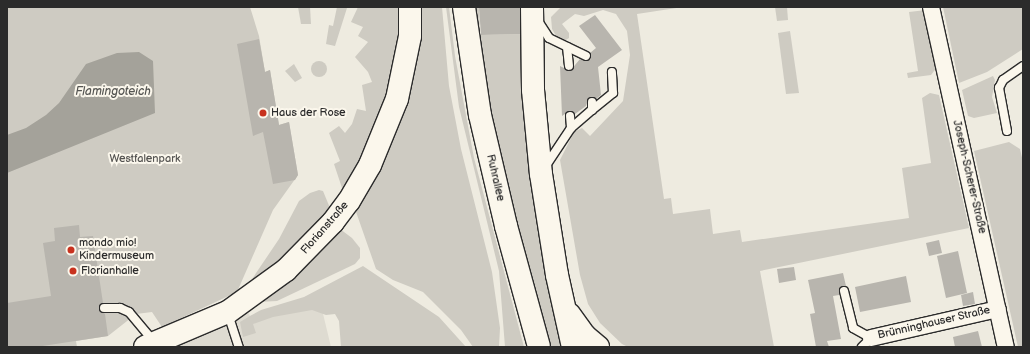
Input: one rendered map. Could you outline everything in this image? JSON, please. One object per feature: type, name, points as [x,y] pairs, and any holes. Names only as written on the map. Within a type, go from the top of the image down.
[{"type":"main road","name":"Florianstraße","points":[[150,345],[228,312],[286,270],[320,237],[349,201],[362,180],[383,136],[397,99],[410,36],[410,7]]},
{"type":"main road","name":"Ruhrallee","points":[[464,7],[480,116],[539,347]]},
{"type":"main road","points":[[532,10],[533,90],[541,174],[563,303],[573,347]]},
{"type":"main road","points":[[563,303],[577,327],[598,347]]},
{"type":"street","name":"Joseph-Scherer-Straße","points":[[931,7],[1006,347]]},
{"type":"street","name":"Brünninghauser Straße","points":[[867,342],[998,309]]},
{"type":"lane","points":[[532,10],[550,38],[586,56]]},
{"type":"lane","points":[[567,47],[569,66]]},
{"type":"lane","points":[[1007,131],[999,88],[1003,80],[1023,66]]},
{"type":"lane","points":[[541,174],[571,128],[592,106],[613,93],[612,72]]},
{"type":"lane","points":[[570,116],[571,128]]},
{"type":"lane","points":[[844,291],[853,328],[867,342]]},
{"type":"lane","points":[[104,308],[120,308],[129,312],[150,345]]},
{"type":"lane","points":[[228,312],[239,347]]},
{"type":"shaded area","points":[[319,297],[331,347],[164,347],[245,307],[250,316]]},
{"type":"green space","name":"Westfalenpark","points":[[7,7],[250,7],[259,36],[265,72],[270,70],[279,125],[289,122],[298,175],[273,210],[237,292],[162,327],[152,312],[136,314],[108,336],[76,341],[77,347],[7,347]]},
{"type":"green space","points":[[298,7],[310,7],[311,24],[301,24]]},
{"type":"green space","points":[[337,7],[347,8],[335,46],[326,44],[329,25],[333,26]]},
{"type":"green space","points":[[358,7],[404,7],[404,14],[383,120],[343,191],[334,164],[340,161],[329,133],[339,126],[345,133],[352,124],[357,109],[366,111],[362,85],[372,82],[368,72],[355,57],[368,42],[358,36],[363,27],[351,22]]},
{"type":"green space","points":[[415,7],[442,7],[449,86],[461,149],[492,272],[500,328],[499,347],[473,347],[461,330],[423,292],[393,280],[376,269],[355,209]]},
{"type":"green space","points":[[446,7],[449,7],[455,56],[474,158],[524,347],[505,347],[499,271],[459,107]]},
{"type":"green space","points":[[474,7],[479,7],[480,35],[523,34],[564,347],[549,347],[496,151]]},
{"type":"green space","points":[[561,7],[683,7],[637,14],[664,199],[671,198],[673,214],[710,209],[713,234],[740,230],[742,242],[909,218],[902,168],[931,163],[922,98],[930,93],[939,95],[969,228],[760,271],[774,347],[628,347],[622,344],[600,323],[588,304],[580,275],[560,160],[574,132],[582,128],[590,136],[623,101],[630,55],[627,31],[616,14],[603,10],[584,16],[575,14],[562,24],[569,33],[569,38],[564,41],[558,39],[552,29],[551,17]]},
{"type":"green space","points":[[775,7],[787,7],[788,20],[777,21]]},
{"type":"green space","points":[[943,7],[1023,7],[1023,49],[987,72],[959,83]]},
{"type":"green space","points":[[926,10],[937,67],[931,75],[908,78],[907,73],[918,71],[909,12]]},
{"type":"green space","points":[[790,31],[799,93],[786,94],[778,33]]},
{"type":"green space","points":[[319,61],[326,66],[327,69],[322,76],[319,77],[312,72],[311,69],[316,62]]},
{"type":"green space","points":[[294,64],[302,78],[295,82],[285,71]]},
{"type":"green space","points":[[993,76],[995,80],[992,97],[997,113],[974,118],[968,116],[962,90]]},
{"type":"green space","points":[[1009,142],[1020,149],[1023,162],[1023,347],[1018,347],[974,151]]},
{"type":"green space","points":[[319,190],[323,191],[330,208],[309,237],[289,257],[248,285],[279,239],[299,201],[310,193]]},
{"type":"green space","points":[[340,229],[352,238],[360,248],[360,258],[355,264],[277,301],[258,302]]},
{"type":"green space","points":[[363,266],[439,317],[466,347],[341,347],[339,321],[335,314],[326,315],[312,310],[273,317],[253,324],[256,333],[243,337],[240,322],[250,316],[261,310],[304,297]]},
{"type":"water","name":"Flamingoteich","points":[[139,52],[153,61],[155,113],[7,173],[7,135],[26,128],[46,115],[59,103],[86,64],[117,53]]},
{"type":"building","points":[[479,7],[520,7],[520,34],[481,35]]},
{"type":"building","points":[[595,15],[622,50],[598,67],[601,95],[596,99],[589,97],[586,106],[575,114],[569,111],[562,116],[560,66],[570,71],[580,59],[586,61],[591,59],[590,53],[596,48],[579,26]]},
{"type":"building","points":[[259,39],[265,72],[270,70],[279,125],[289,122],[298,175],[295,180],[273,184],[263,132],[253,136],[237,44]]},
{"type":"building","name":"Florianhalle","points":[[79,225],[80,237],[93,236],[103,303],[99,308],[105,314],[108,336],[36,347],[7,347],[7,303],[51,296],[43,243],[55,241],[54,228]]},
{"type":"building","points":[[939,240],[942,253],[929,256],[926,243]]},
{"type":"building","points":[[958,251],[967,293],[946,298],[937,256]]},
{"type":"building","points":[[794,267],[796,280],[779,283],[777,269]]},
{"type":"building","points":[[843,273],[846,286],[841,287],[839,295],[833,296],[841,339],[827,341],[829,347],[816,347],[810,314],[815,313],[808,280]]},
{"type":"building","points":[[906,276],[911,302],[860,312],[855,287]]},
{"type":"building","points":[[973,292],[975,304],[963,306],[961,295]]},
{"type":"building","points":[[978,331],[982,347],[955,347],[953,337]]},
{"type":"place","name":"Haus der Rose","points":[[263,113]]},
{"type":"place","name":"mondo mio! Kindermuseum","points":[[71,250]]},
{"type":"place","name":"Florianhalle","points":[[73,271]]}]
